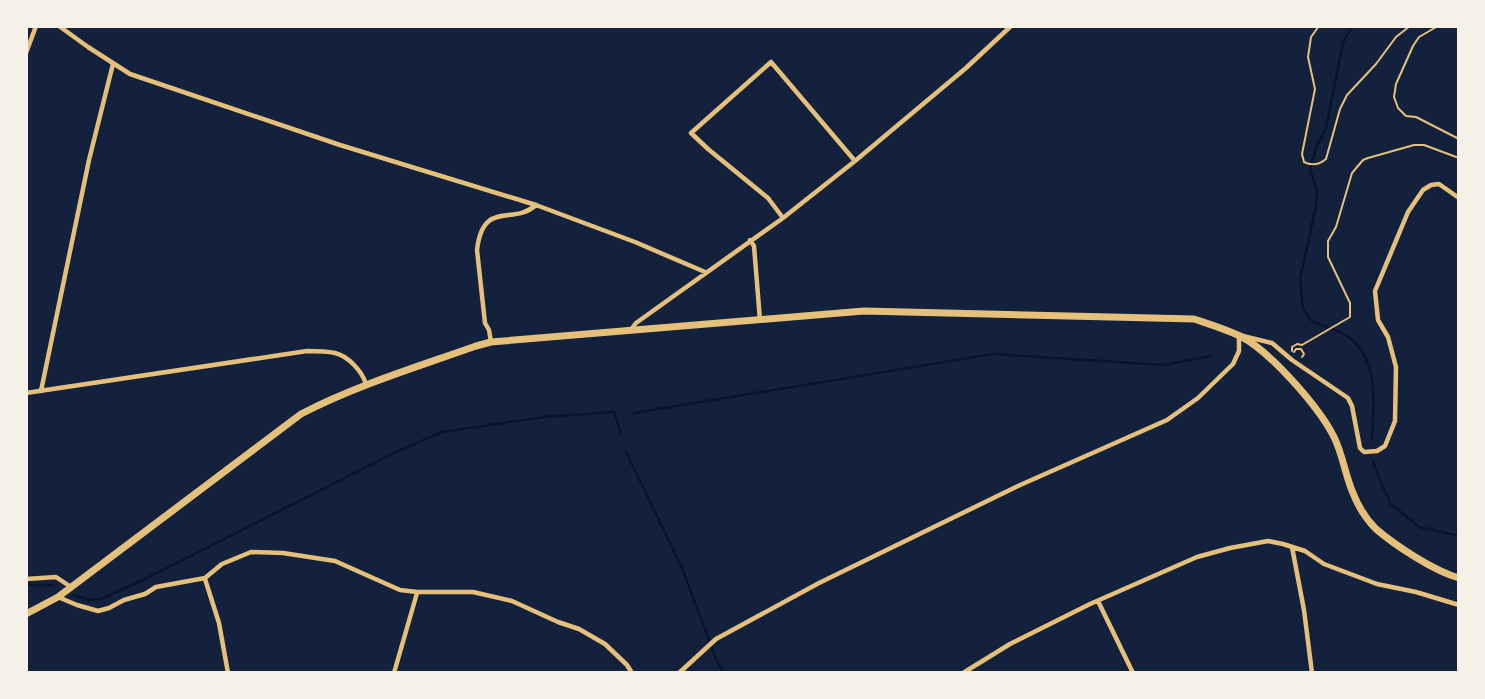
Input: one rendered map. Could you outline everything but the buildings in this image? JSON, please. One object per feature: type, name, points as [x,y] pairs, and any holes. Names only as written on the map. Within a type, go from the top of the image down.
[{"type":"main road","points":[[26,614],[58,597],[301,414],[366,384],[491,342],[864,311],[1194,319],[1239,335],[1267,355],[1310,401],[1325,422],[1335,438],[1353,494],[1376,528],[1402,548],[1445,574],[1459,578]]},
{"type":"street","points":[[26,53],[36,26]]},
{"type":"street","points":[[59,26],[130,74],[340,145],[537,205],[705,272]]},
{"type":"street","points":[[630,332],[636,323],[783,218],[855,161],[1012,26]]},
{"type":"street","points":[[783,218],[768,198],[691,133],[771,62],[855,161]]},
{"type":"street","points":[[41,391],[89,160],[113,64]]},
{"type":"street","points":[[679,673],[716,639],[819,583],[1018,486],[1167,420],[1198,398],[1233,364],[1239,351],[1239,335],[1272,343],[1348,398],[1352,406],[1358,443],[1364,452],[1377,451],[1385,446],[1395,421],[1396,367],[1388,337],[1378,320],[1376,290],[1402,225],[1423,190],[1439,184],[1459,198]]},
{"type":"street","points":[[491,342],[485,323],[477,250],[482,230],[499,216],[525,212],[537,205]]},
{"type":"street","points":[[750,240],[754,246],[760,321]]},
{"type":"street","points":[[26,393],[307,351],[337,353],[356,367],[366,384]]},
{"type":"street","points":[[963,673],[1010,644],[1197,557],[1268,541],[1305,551],[1324,564],[1377,584],[1459,605]]},
{"type":"street","points":[[1292,547],[1312,673]]},
{"type":"street","points":[[58,597],[98,611],[145,594],[156,587],[205,578],[233,558],[265,551],[335,561],[400,590],[473,592],[512,601],[579,629],[605,644],[632,673]]},
{"type":"street","points":[[26,579],[56,577],[71,587]]},
{"type":"street","points":[[205,578],[219,623],[228,673]]},
{"type":"street","points":[[394,673],[417,592]]},
{"type":"street","points":[[1098,601],[1133,673]]},
{"type":"path","points":[[1318,26],[1311,37],[1308,57],[1315,89],[1302,154],[1304,162],[1315,165],[1326,159],[1340,109],[1347,95],[1376,64],[1396,37],[1410,26]]},
{"type":"path","points":[[1438,26],[1419,37],[1413,46],[1396,84],[1394,97],[1398,108],[1406,116],[1416,117],[1459,139]]},
{"type":"path","points":[[1292,352],[1292,347],[1302,345],[1350,317],[1350,303],[1328,257],[1328,241],[1352,173],[1363,160],[1414,145],[1424,145],[1459,158]]},
{"type":"path","points":[[1292,360],[1298,348],[1304,354],[1299,358]]},
{"type":"waterway","points":[[1352,26],[1343,43],[1326,128],[1310,169],[1317,191],[1316,206],[1300,279],[1303,308],[1310,319],[1350,338],[1366,359],[1373,385],[1372,439]]},
{"type":"waterway","points":[[634,413],[993,354],[1164,365],[1211,356]]},
{"type":"waterway","points":[[74,595],[89,600],[101,599],[396,452],[442,432],[544,417],[614,412],[621,433]]},
{"type":"waterway","points":[[626,452],[682,568],[723,673]]},
{"type":"waterway","points":[[1373,462],[1391,504],[1419,527],[1459,536]]},
{"type":"waterway","points":[[26,585],[52,585]]}]
